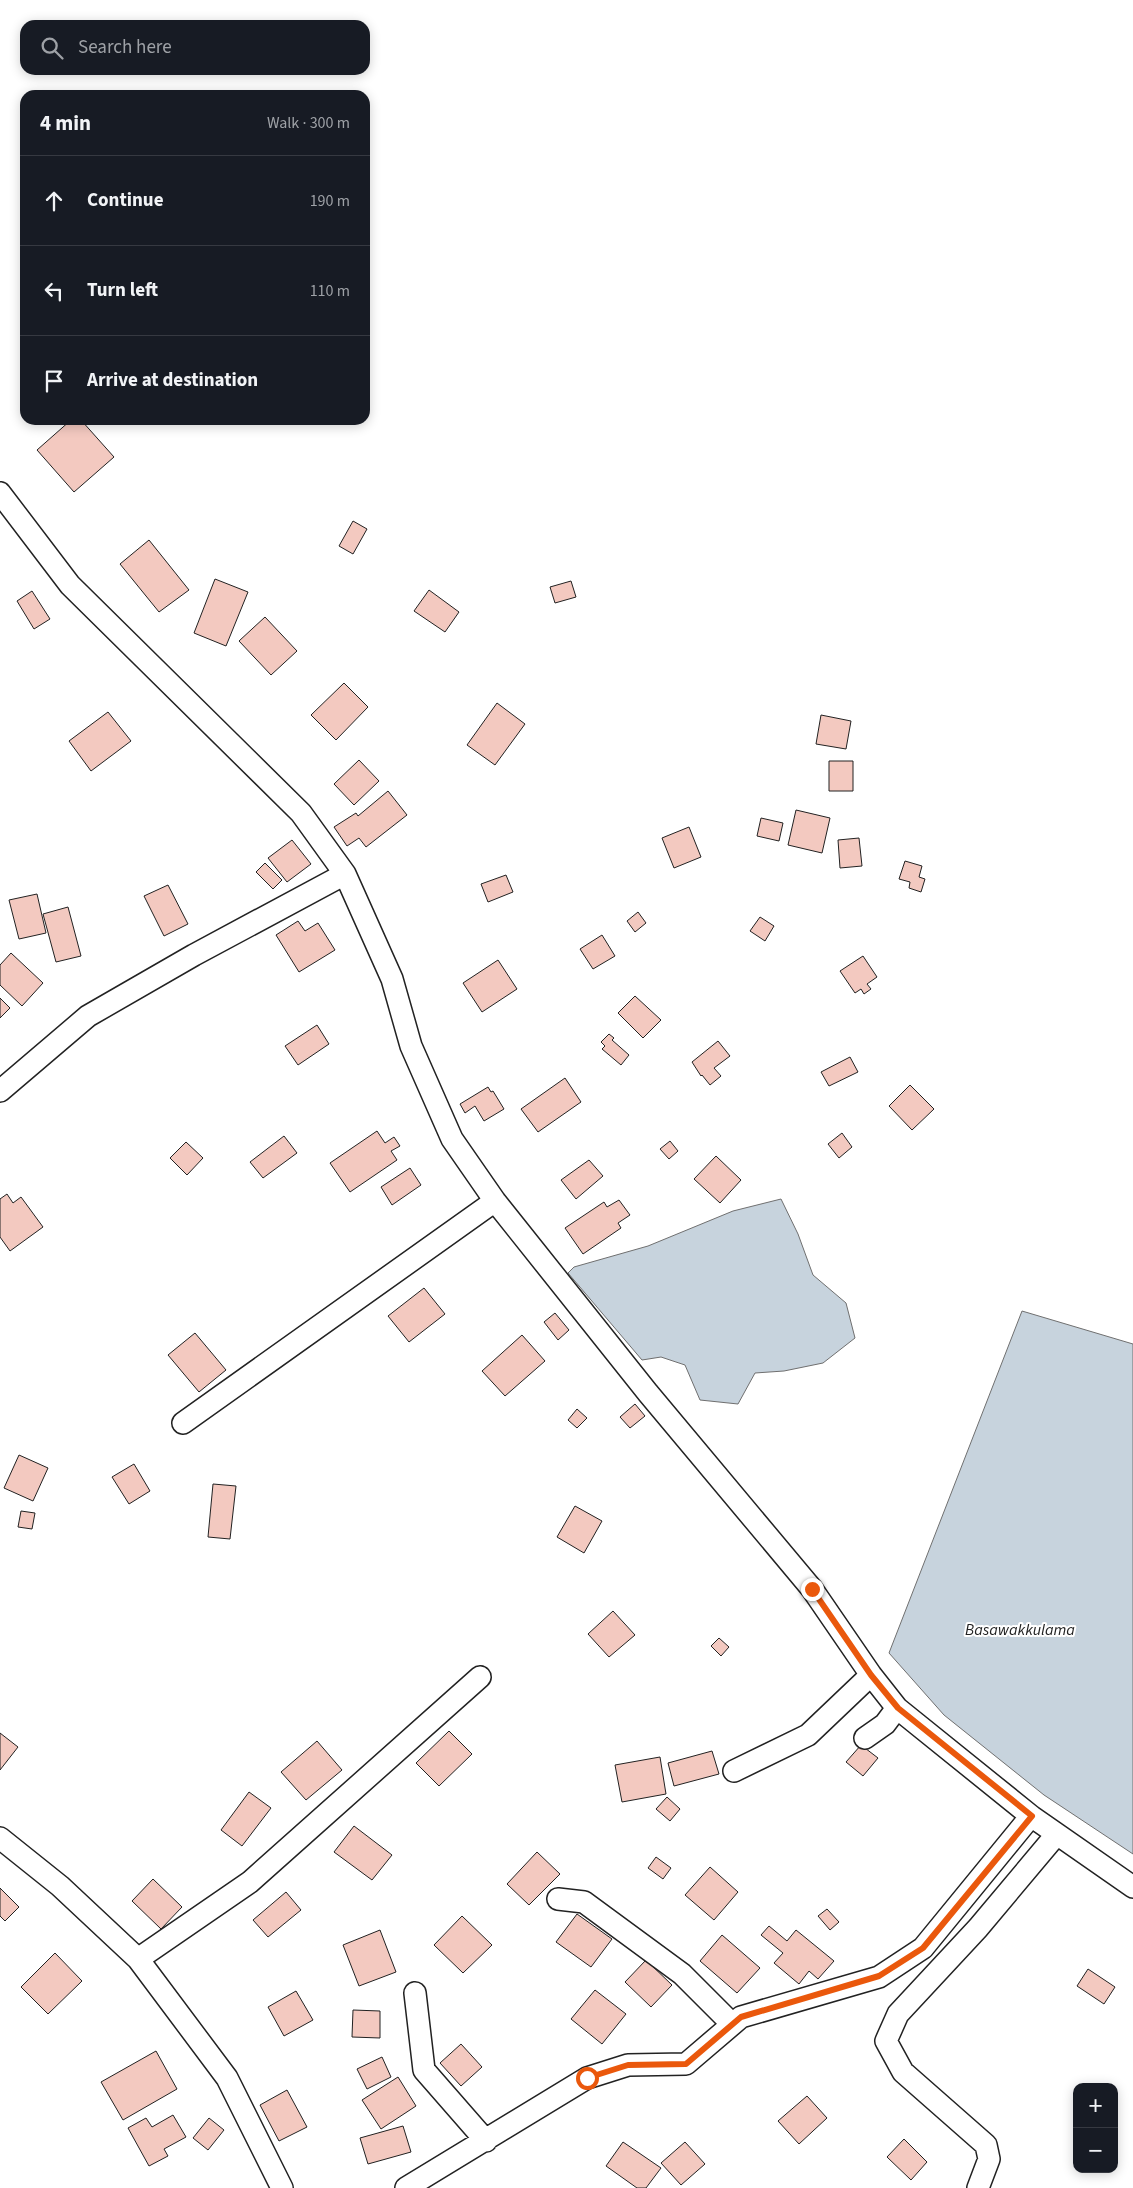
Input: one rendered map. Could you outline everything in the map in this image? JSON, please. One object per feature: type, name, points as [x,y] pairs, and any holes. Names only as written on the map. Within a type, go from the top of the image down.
[{"type":"street","points":[[0,494],[70,585],[301,813],[345,874],[392,980],[411,1046],[452,1139],[495,1201],[648,1392],[812,1589],[871,1675],[898,1708],[1056,1835],[1133,1888]]},
{"type":"street","points":[[0,1091],[88,1016],[194,955],[345,874]]},
{"type":"street","points":[[183,1423],[495,1201]]},
{"type":"street","points":[[734,1771],[808,1736],[871,1675]]},
{"type":"street","points":[[138,1959],[250,1882],[480,1677]]},
{"type":"street","points":[[865,1738],[885,1724],[898,1708]]},
{"type":"street","points":[[406,2188],[587,2078],[628,2065],[686,2064],[741,2017],[879,1976],[923,1948],[1032,1816]]},
{"type":"street","points":[[978,2188],[990,2159],[986,2145],[903,2072],[886,2041],[898,2014],[978,1928],[1056,1835]]},
{"type":"street","points":[[0,1838],[60,1886],[138,1959],[227,2078],[282,2188]]},
{"type":"street","points":[[558,1899],[584,1902],[682,1974],[732,2024]]},
{"type":"street","points":[[414,1993],[424,2070],[486,2141]]},
{"type":"water","points":[[781,1199],[798,1234],[813,1275],[846,1303],[855,1338],[823,1363],[784,1371],[755,1373],[738,1404],[700,1400],[685,1365],[661,1357],[642,1360],[568,1273],[574,1267],[648,1246],[733,1211]]},
{"type":"water","name":"Basawakkulama","points":[[1022,1311],[1133,1344],[1133,1854],[1044,1795],[944,1715],[889,1653]]},
{"type":"building","points":[[65,425],[85,425],[114,457],[74,492],[37,450]]},
{"type":"building","points":[[353,521],[367,529],[353,554],[339,546]]},
{"type":"building","points":[[149,540],[189,590],[159,612],[120,564]]},
{"type":"building","points":[[215,579],[248,592],[226,646],[194,633]]},
{"type":"building","points":[[571,581],[576,597],[555,603],[550,587]]},
{"type":"building","points":[[429,590],[459,612],[445,632],[414,611]]},
{"type":"building","points":[[32,591],[50,619],[34,629],[17,601]]},
{"type":"building","points":[[265,617],[297,651],[271,675],[239,641]]},
{"type":"building","points":[[344,683],[368,707],[336,740],[311,715]]},
{"type":"building","points":[[497,703],[525,724],[495,765],[467,745]]},
{"type":"building","points":[[108,712],[131,741],[91,771],[69,741]]},
{"type":"building","points":[[821,715],[851,721],[846,749],[816,744]]},
{"type":"building","points":[[359,760],[379,781],[354,805],[334,784]]},
{"type":"building","points":[[829,761],[853,761],[853,791],[829,791]]},
{"type":"building","points":[[388,791],[407,815],[366,847],[359,838],[347,846],[334,827],[356,813],[358,816]]},
{"type":"building","points":[[796,810],[830,818],[822,853],[788,845]]},
{"type":"building","points":[[761,818],[783,823],[779,841],[757,836]]},
{"type":"building","points":[[689,827],[701,857],[674,868],[662,838]]},
{"type":"building","points":[[859,838],[862,866],[840,868],[838,840]]},
{"type":"building","points":[[292,840],[311,864],[287,882],[268,858]]},
{"type":"building","points":[[905,861],[922,866],[919,877],[925,879],[921,892],[909,888],[910,882],[899,879]]},
{"type":"building","points":[[265,863],[282,880],[273,889],[256,872]]},
{"type":"building","points":[[506,875],[513,892],[488,902],[481,884]]},
{"type":"building","points":[[168,885],[188,924],[164,936],[144,896]]},
{"type":"building","points":[[37,894],[46,933],[19,939],[9,900]]},
{"type":"building","points":[[68,907],[81,956],[56,962],[43,914]]},
{"type":"building","points":[[638,912],[646,923],[635,932],[627,921]]},
{"type":"building","points":[[760,917],[774,926],[765,941],[750,931]]},
{"type":"building","points":[[298,921],[305,931],[318,923],[335,950],[299,972],[276,935]]},
{"type":"building","points":[[602,935],[615,956],[593,969],[580,949]]},
{"type":"building","points":[[11,953],[43,983],[22,1006],[0,985],[0,965]]},
{"type":"building","points":[[863,956],[877,977],[867,984],[871,989],[864,994],[861,989],[855,993],[840,971]]},
{"type":"building","points":[[498,960],[517,989],[482,1012],[463,983]]},
{"type":"building","points":[[635,996],[661,1020],[643,1038],[618,1013]]},
{"type":"building","points":[[0,998],[10,1008],[0,1018]]},
{"type":"building","points":[[317,1025],[329,1044],[298,1065],[285,1046]]},
{"type":"building","points":[[609,1034],[614,1038],[612,1040],[629,1055],[621,1065],[602,1049],[605,1046],[601,1042]]},
{"type":"building","points":[[718,1041],[730,1056],[714,1068],[721,1076],[710,1085],[701,1076],[692,1062]]},
{"type":"building","points":[[850,1057],[858,1072],[829,1086],[821,1072]]},
{"type":"building","points":[[565,1078],[581,1102],[538,1132],[521,1109]]},
{"type":"building","points":[[910,1085],[934,1109],[912,1130],[889,1106]]},
{"type":"building","points":[[488,1087],[491,1092],[493,1091],[504,1109],[484,1121],[475,1106],[465,1113],[460,1104]]},
{"type":"building","points":[[377,1131],[385,1143],[394,1137],[400,1146],[391,1151],[397,1160],[350,1192],[330,1163]]},
{"type":"building","points":[[842,1133],[852,1147],[839,1158],[828,1144]]},
{"type":"building","points":[[284,1136],[297,1153],[263,1178],[250,1162]]},
{"type":"building","points":[[670,1141],[678,1151],[669,1159],[660,1149]]},
{"type":"building","points":[[186,1142],[203,1158],[187,1175],[170,1158]]},
{"type":"building","points":[[716,1156],[741,1180],[720,1203],[694,1179]]},
{"type":"building","points":[[589,1160],[603,1176],[576,1199],[561,1180]]},
{"type":"building","points":[[410,1168],[421,1185],[392,1205],[381,1187]]},
{"type":"building","points":[[7,1194],[13,1203],[21,1197],[43,1227],[10,1251],[0,1237],[0,1199]]},
{"type":"building","points":[[619,1200],[630,1215],[618,1223],[621,1228],[583,1254],[565,1228],[604,1202],[607,1207]]},
{"type":"building","points":[[424,1288],[445,1314],[409,1342],[388,1316]]},
{"type":"building","points":[[555,1313],[569,1330],[558,1340],[544,1322]]},
{"type":"building","points":[[195,1333],[226,1370],[199,1392],[168,1355]]},
{"type":"building","points":[[522,1335],[545,1361],[505,1396],[482,1371]]},
{"type":"building","points":[[635,1404],[645,1416],[630,1428],[620,1417]]},
{"type":"building","points":[[577,1409],[587,1418],[577,1428],[568,1420]]},
{"type":"building","points":[[19,1455],[48,1468],[33,1501],[4,1488]]},
{"type":"building","points":[[134,1464],[150,1491],[129,1504],[112,1477]]},
{"type":"building","points":[[213,1484],[236,1486],[230,1539],[208,1537]]},
{"type":"building","points":[[575,1506],[602,1521],[584,1553],[557,1537]]},
{"type":"building","points":[[21,1511],[35,1513],[32,1529],[18,1527]]},
{"type":"building","points":[[613,1611],[635,1635],[609,1657],[588,1634]]},
{"type":"building","points":[[719,1638],[729,1647],[721,1656],[711,1646]]},
{"type":"building","points":[[449,1731],[472,1754],[439,1786],[416,1763]]},
{"type":"building","points":[[0,1733],[18,1747],[0,1770]]},
{"type":"building","points":[[317,1741],[342,1770],[306,1800],[281,1772]]},
{"type":"building","points":[[861,1745],[878,1758],[863,1776],[846,1762]]},
{"type":"building","points":[[712,1751],[719,1774],[674,1786],[668,1763]]},
{"type":"building","points":[[660,1757],[666,1794],[622,1802],[615,1765]]},
{"type":"building","points":[[249,1792],[271,1808],[242,1846],[221,1830]]},
{"type":"building","points":[[667,1797],[680,1809],[670,1821],[656,1809]]},
{"type":"building","points":[[354,1826],[392,1855],[372,1880],[334,1852]]},
{"type":"building","points":[[537,1852],[560,1874],[529,1905],[507,1884]]},
{"type":"building","points":[[656,1857],[671,1868],[663,1879],[648,1868]]},
{"type":"building","points":[[710,1867],[738,1892],[714,1920],[685,1895]]},
{"type":"building","points":[[153,1879],[182,1907],[161,1929],[132,1901]]},
{"type":"building","points":[[0,1888],[19,1907],[5,1921],[0,1916]]},
{"type":"building","points":[[286,1892],[301,1910],[268,1937],[253,1920]]},
{"type":"building","points":[[827,1909],[839,1922],[830,1930],[818,1916]]},
{"type":"building","points":[[577,1914],[612,1939],[591,1967],[556,1942]]},
{"type":"building","points":[[462,1916],[492,1945],[463,1973],[434,1945]]},
{"type":"building","points":[[769,1926],[787,1941],[796,1930],[834,1961],[818,1979],[809,1971],[799,1984],[774,1963],[783,1953],[761,1935]]},
{"type":"building","points":[[380,1930],[396,1972],[359,1986],[343,1945]]},
{"type":"building","points":[[722,1935],[760,1968],[737,1993],[700,1961]]},
{"type":"building","points":[[55,1953],[82,1981],[48,2014],[21,1987]]},
{"type":"building","points":[[646,1960],[672,1985],[651,2007],[625,1982]]},
{"type":"building","points":[[1088,1969],[1115,1987],[1104,2004],[1077,1986]]},
{"type":"building","points":[[595,1990],[626,2014],[602,2044],[571,2019]]},
{"type":"building","points":[[296,1991],[313,2020],[284,2036],[268,2007]]},
{"type":"building","points":[[353,2010],[380,2011],[380,2038],[352,2037]]},
{"type":"building","points":[[461,2044],[482,2067],[461,2086],[440,2063]]},
{"type":"building","points":[[156,2051],[177,2089],[123,2120],[101,2082]]},
{"type":"building","points":[[382,2057],[391,2077],[367,2089],[357,2069]]},
{"type":"building","points":[[398,2077],[416,2106],[381,2129],[362,2100]]},
{"type":"building","points":[[287,2090],[307,2127],[279,2141],[260,2105]]},
{"type":"building","points":[[807,2096],[827,2118],[799,2144],[778,2121]]},
{"type":"building","points":[[173,2115],[186,2137],[164,2149],[168,2156],[149,2166],[128,2128],[146,2118],[152,2127]]},
{"type":"building","points":[[209,2118],[224,2130],[208,2150],[193,2138]]},
{"type":"building","points":[[403,2126],[411,2152],[368,2164],[360,2138]]},
{"type":"building","points":[[904,2139],[927,2162],[911,2180],[887,2157]]},
{"type":"building","points":[[623,2142],[661,2168],[646,2188],[637,2188],[606,2166]]},
{"type":"building","points":[[685,2142],[705,2164],[681,2185],[661,2163]]},
{"type":"route","points":[[587,2078],[628,2065],[686,2064],[741,2017],[879,1976],[923,1948],[1032,1816],[898,1708],[871,1675],[812,1589]]}]
